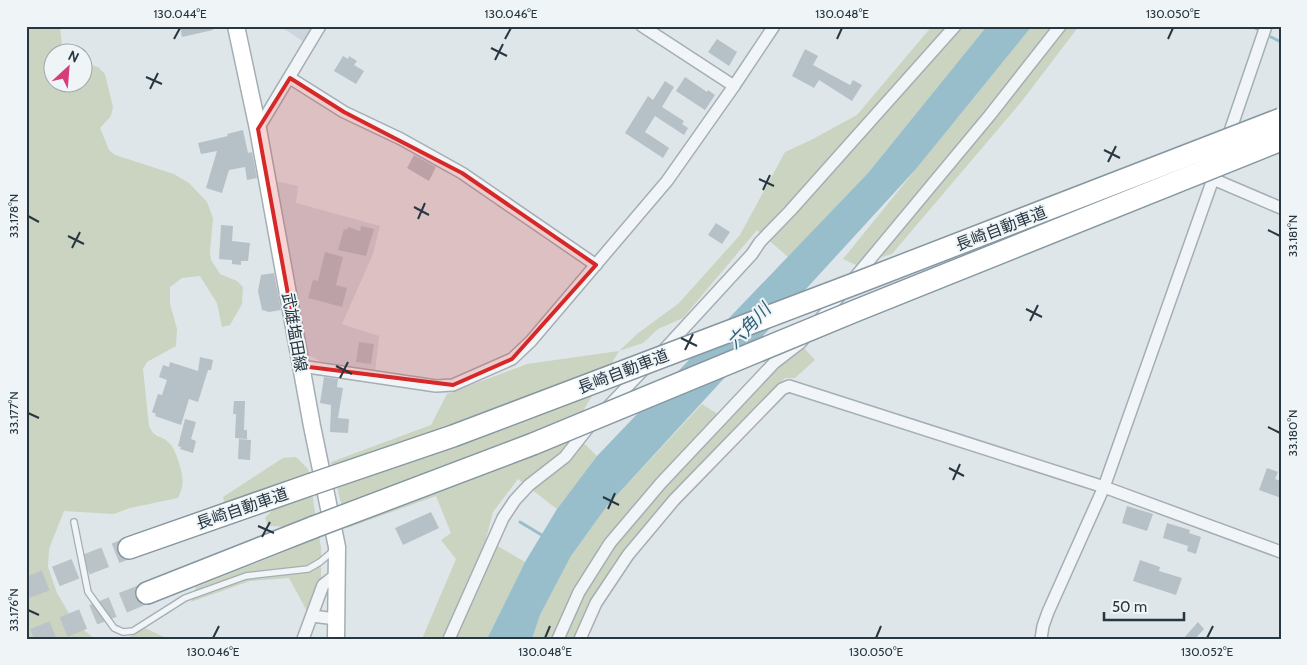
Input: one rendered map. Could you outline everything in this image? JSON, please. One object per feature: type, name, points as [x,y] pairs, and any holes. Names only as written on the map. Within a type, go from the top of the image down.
[{"type":"highway","name":"長崎自動車道","points":[[129,548],[481,425],[879,275],[1281,119]]},
{"type":"highway","name":"長崎自動車道","points":[[147,593],[533,444],[855,311],[1281,140]]},
{"type":"main road","name":"武雄塩田線","points":[[236,26],[258,129],[301,366],[338,547],[336,639]]},
{"type":"street","points":[[258,129],[320,26]]},
{"type":"street","points":[[642,26],[734,86]]},
{"type":"street","points":[[301,366],[436,386],[453,385],[512,359],[531,342],[667,181],[774,26]]},
{"type":"street","points":[[449,639],[503,518],[515,500],[529,485],[565,458],[588,427],[687,326],[752,254],[760,242],[955,26]]},
{"type":"street","points":[[558,639],[578,592],[610,543],[661,483],[774,363],[800,343],[990,115],[1060,26]]},
{"type":"street","points":[[1041,639],[1048,612],[1104,487],[1266,26]]},
{"type":"street","points":[[290,78],[344,112],[462,173],[596,264]]},
{"type":"street","points":[[1213,179],[1281,208]]},
{"type":"street","points":[[580,639],[596,603],[628,555],[645,534],[687,486],[782,389],[789,386],[1104,487],[1281,552]]},
{"type":"street","points":[[303,639],[323,585],[337,574]]},
{"type":"street","points":[[312,616],[336,620]]},
{"type":"lane","points":[[74,522],[88,592],[114,628],[123,632],[133,631],[185,598],[246,576],[308,568],[320,562],[338,547]]},
{"type":"highlighted area","points":[[290,78],[344,112],[462,173],[596,265],[512,359],[453,385],[301,366],[258,129]]},
{"type":"shaded area","points":[[280,26],[313,26],[304,42]]},
{"type":"shaded area","points":[[275,181],[298,186],[296,203],[380,226],[373,254],[342,324],[379,336],[375,372],[322,362],[306,354]]},
{"type":"green space","points":[[26,26],[60,26],[62,42],[42,42],[42,92],[92,92],[92,65],[98,67],[105,74],[113,107],[111,116],[100,128],[109,150],[115,155],[174,174],[189,183],[207,202],[213,218],[211,260],[220,274],[237,281],[243,287],[242,304],[230,325],[222,327],[217,303],[200,276],[182,278],[170,287],[170,304],[177,329],[176,346],[147,362],[143,369],[149,426],[156,435],[166,440],[172,446],[180,468],[183,482],[178,498],[130,508],[114,514],[64,511],[49,549],[48,567],[57,593],[74,622],[95,639],[26,639]]},
{"type":"green space","points":[[932,26],[987,26],[868,173],[788,257],[757,230],[683,318],[658,329],[643,343],[619,351],[637,334],[679,303],[740,235],[785,152],[857,115]]},
{"type":"green space","points":[[1032,26],[1079,26],[1022,101],[892,254],[856,265],[843,259]]},
{"type":"green space","points":[[803,347],[815,360],[795,378],[785,378],[670,497],[613,564],[579,626],[574,639],[532,639],[540,615],[571,556],[607,506],[702,404],[727,420],[776,366]]},
{"type":"green space","points":[[619,351],[571,431],[597,456],[557,509],[518,479],[493,512],[486,539],[525,562],[487,639],[422,639],[456,559],[441,540],[451,533],[436,496],[347,528],[331,462],[431,425],[447,394],[527,364]]},
{"type":"green space","points":[[296,457],[308,469],[321,548],[321,579],[308,613],[289,578],[250,581],[191,602],[196,587],[294,548],[298,537],[292,527],[268,526],[265,518],[287,494],[225,505],[223,497],[283,458]]},
{"type":"green space","points":[[145,628],[165,639],[125,639]]},
{"type":"water","name":"六角川","points":[[987,26],[1032,26],[916,169],[607,506],[571,556],[540,615],[532,639],[487,639],[525,562],[557,509],[597,456],[868,173]]},
{"type":"building","points":[[180,26],[213,26],[213,30],[182,37]]},
{"type":"building","points":[[717,39],[737,52],[729,66],[708,52]]},
{"type":"building","points":[[805,49],[818,56],[813,65],[850,85],[853,80],[862,85],[852,101],[819,80],[814,88],[792,76]]},
{"type":"building","points":[[343,56],[348,59],[349,56],[357,61],[354,65],[364,71],[356,84],[334,71]]},
{"type":"building","points":[[685,77],[707,92],[708,90],[715,95],[705,110],[676,91]]},
{"type":"building","points":[[665,81],[674,87],[662,107],[684,121],[682,124],[688,128],[684,135],[655,116],[645,132],[669,148],[663,158],[625,133],[648,96],[653,100]]},
{"type":"building","points":[[243,130],[248,153],[252,152],[257,178],[247,180],[245,167],[229,170],[222,193],[206,188],[217,151],[201,154],[198,143],[228,136],[227,134]]},
{"type":"building","points":[[414,155],[436,167],[429,181],[407,168]]},
{"type":"building","points":[[716,223],[730,232],[722,244],[708,235]]},
{"type":"building","points":[[221,225],[233,226],[232,241],[250,243],[248,261],[241,261],[241,265],[232,264],[232,260],[219,259]]},
{"type":"building","points":[[361,226],[374,229],[366,256],[338,250],[344,229],[347,230],[348,227],[360,231]]},
{"type":"building","points":[[325,252],[343,257],[336,285],[347,288],[342,307],[308,298],[313,280],[318,281]]},
{"type":"building","points":[[274,273],[281,310],[269,312],[262,310],[258,291],[261,275]]},
{"type":"building","points":[[359,342],[374,344],[371,364],[356,362]]},
{"type":"building","points":[[200,357],[213,360],[211,370],[208,370],[198,402],[189,399],[181,425],[155,416],[156,414],[152,412],[158,394],[162,395],[167,380],[159,377],[163,365],[169,367],[170,362],[198,371]]},
{"type":"building","points":[[324,377],[338,379],[337,387],[343,388],[338,418],[349,419],[348,433],[330,432],[331,405],[320,403]]},
{"type":"building","points":[[234,401],[245,401],[244,430],[247,430],[247,439],[235,438],[236,414],[233,414]]},
{"type":"building","points":[[185,419],[196,422],[191,439],[196,441],[193,453],[180,449],[181,447],[178,446]]},
{"type":"building","points":[[239,439],[251,440],[250,460],[238,459]]},
{"type":"building","points":[[1267,468],[1278,472],[1275,479],[1281,481],[1281,498],[1259,490]]},
{"type":"building","points":[[1127,506],[1153,514],[1147,531],[1122,523]]},
{"type":"building","points":[[431,512],[439,528],[403,545],[395,528]]},
{"type":"building","points":[[1167,523],[1190,530],[1189,533],[1201,537],[1196,554],[1187,551],[1188,546],[1163,538]]},
{"type":"building","points":[[1140,560],[1160,567],[1159,571],[1182,578],[1176,595],[1133,581]]},
{"type":"building","points":[[1198,622],[1204,629],[1195,639],[1183,639]]},
{"type":"waterway","points":[[1252,26],[1257,29]]},
{"type":"waterway","points":[[1271,37],[1281,42]]},
{"type":"waterway","points":[[520,522],[545,537]]},
{"type":"tunnel","points":[[26,588],[129,548]]},
{"type":"tunnel","points":[[34,639],[147,593]]}]
